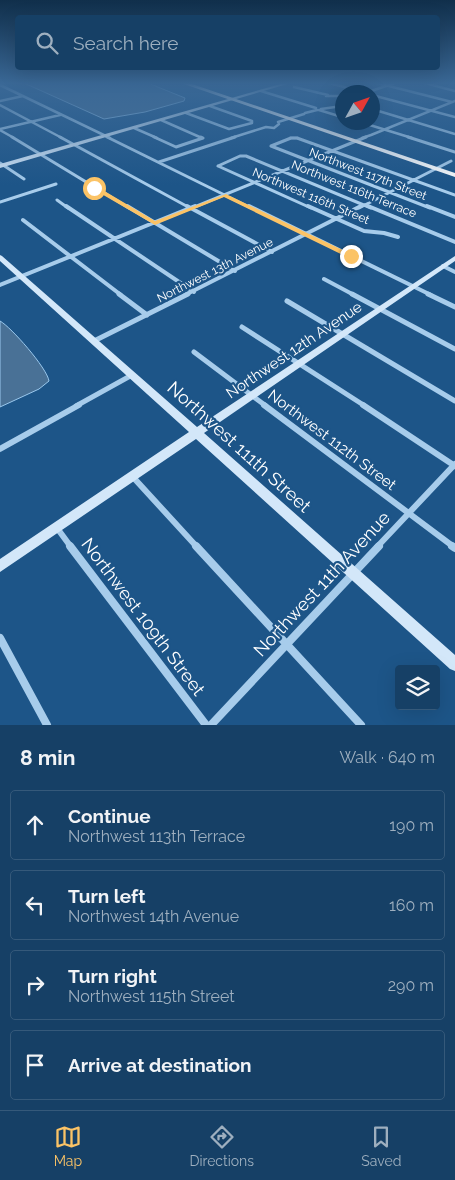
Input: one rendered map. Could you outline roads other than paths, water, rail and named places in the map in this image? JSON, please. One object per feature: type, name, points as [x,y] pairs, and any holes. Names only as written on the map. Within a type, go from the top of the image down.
[{"type":"highway","points":[[287,117],[455,173]]},
{"type":"street","points":[[22,117],[272,252]]},
{"type":"street","points":[[0,130],[52,117]]},
{"type":"street","points":[[64,117],[455,307]]},
{"type":"street","points":[[1,165],[172,117]]},
{"type":"street","points":[[196,117],[228,129],[252,123],[252,121],[240,117]]},
{"type":"street","points":[[158,163],[294,117]]},
{"type":"street","points":[[398,117],[455,134]]},
{"type":"street","points":[[0,285],[417,117]]},
{"type":"street","points":[[134,128],[174,146],[202,139],[202,137],[161,120]]},
{"type":"street","points":[[380,129],[455,152]]},
{"type":"street","points":[[0,130],[235,271]]},
{"type":"street","name":"Northwest 117th Street","points":[[332,151],[297,138],[291,138],[271,146],[455,217]]},
{"type":"street","points":[[332,151],[455,195]]},
{"type":"street","name":"Northwest 116th Street","points":[[245,156],[218,166],[364,231],[398,237]]},
{"type":"street","name":"Northwest 116th Terrace","points":[[245,156],[455,242]]},
{"type":"street","name":"Northwest 13th Avenue","points":[[94,341],[453,160]]},
{"type":"street","points":[[1,165],[24,179]]},
{"type":"street","points":[[0,202],[56,184]]},
{"type":"street","points":[[57,200],[194,292]]},
{"type":"street","points":[[22,220],[147,315]]},
{"type":"street","name":"Northwest 111th Street","points":[[0,257],[455,664]]},
{"type":"street","name":"Northwest 12th Avenue","points":[[0,566],[455,258]]},
{"type":"street","points":[[443,266],[455,272]]},
{"type":"street","points":[[324,279],[455,349]]},
{"type":"street","points":[[287,301],[455,401]]},
{"type":"street","points":[[242,327],[455,465]]},
{"type":"street","name":"Northwest 112th Street","points":[[194,352],[455,548]]},
{"type":"street","points":[[0,449],[132,375]]},
{"type":"street","name":"Northwest 11th Avenue","points":[[210,725],[455,465]]},
{"type":"street","points":[[132,476],[361,725]]},
{"type":"street","name":"Northwest 109th Street","points":[[56,527],[206,725]]},
{"type":"street","points":[[0,638],[47,725]]},
{"type":"water","points":[[99,117],[117,117],[104,119]]},
{"type":"water","points":[[0,321],[28,348],[42,367],[49,381],[39,389],[0,407]]}]
